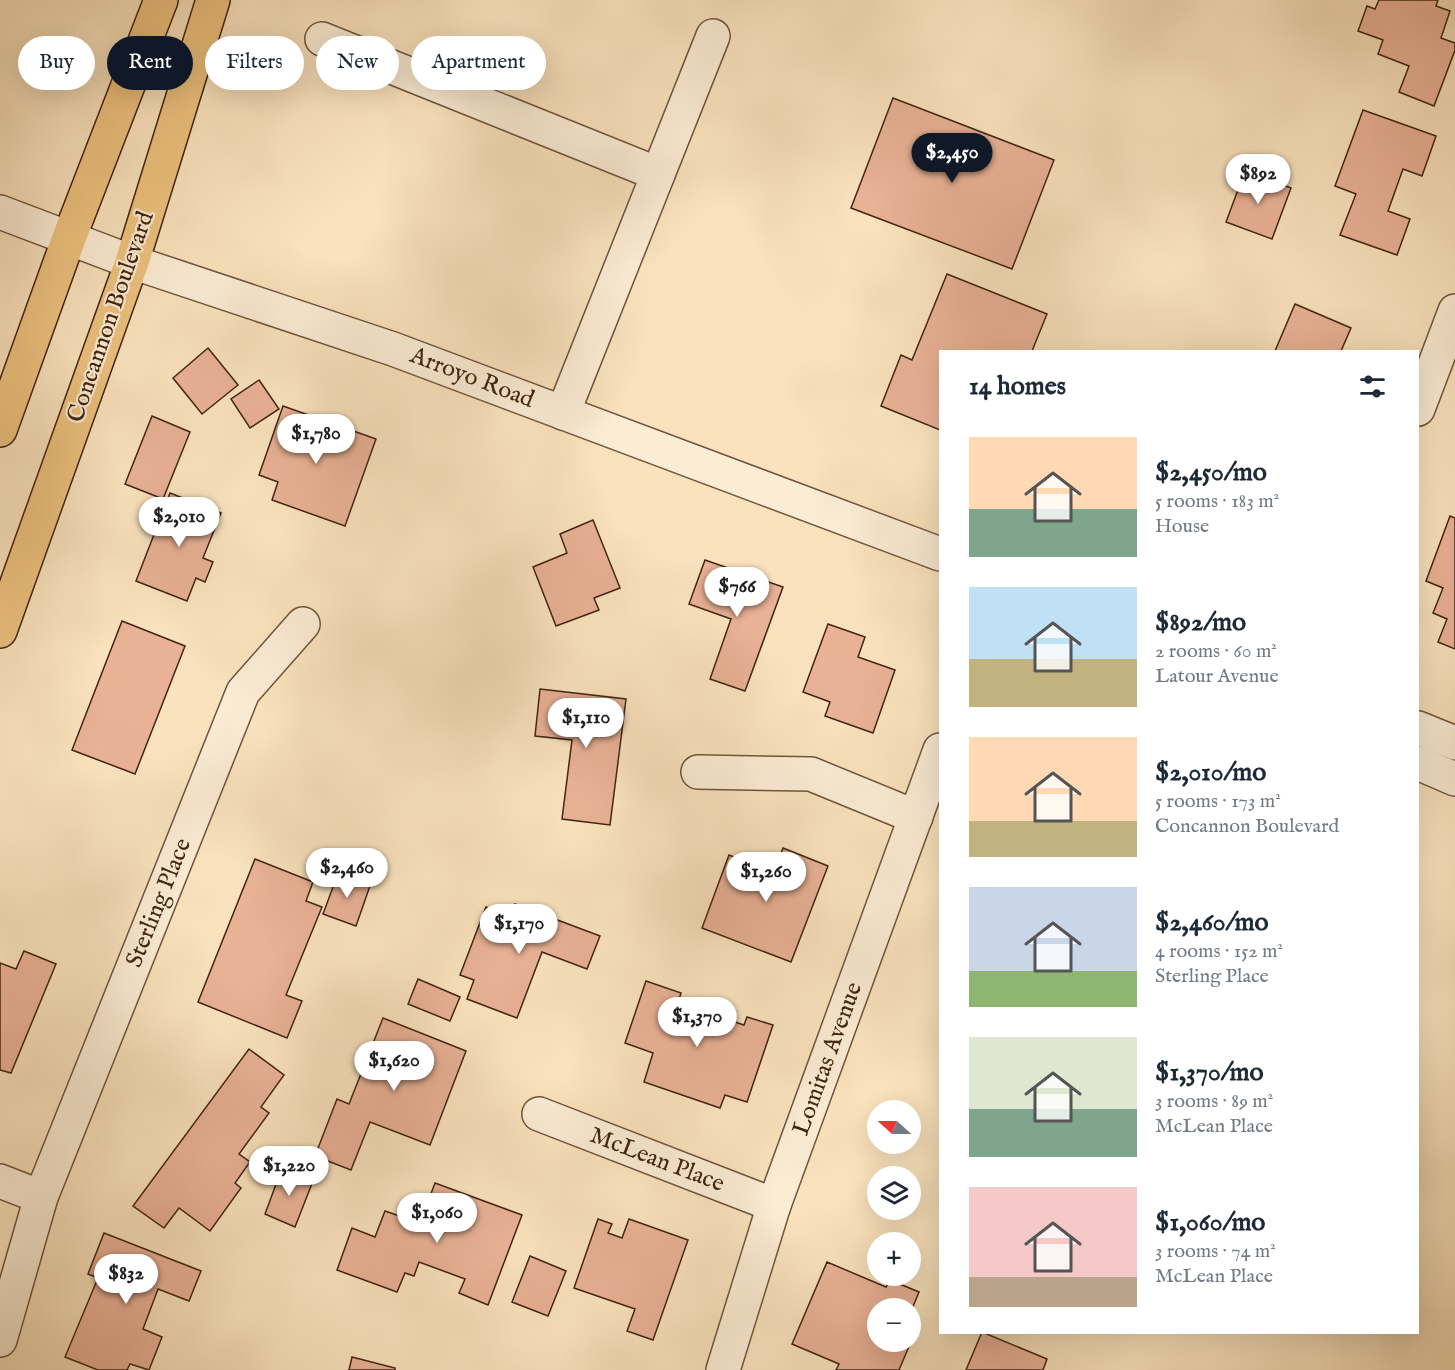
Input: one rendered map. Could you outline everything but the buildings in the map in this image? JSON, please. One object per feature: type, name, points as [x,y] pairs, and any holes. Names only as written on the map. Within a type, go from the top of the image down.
[{"type":"main road","points":[[0,430],[69,238],[161,0]]},
{"type":"main road","name":"Concannon Boulevard","points":[[0,631],[132,262],[213,0]]},
{"type":"street","points":[[563,413],[713,36]]},
{"type":"street","points":[[399,70],[658,174]]},
{"type":"street","name":"Arroyo Road","points":[[0,212],[132,262],[393,349],[939,554]]},
{"type":"street","points":[[1419,406],[1455,311]]},
{"type":"street","name":"Sterling Place","points":[[0,1340],[41,1197],[243,692],[303,624]]},
{"type":"street","points":[[1419,728],[1455,743]]},
{"type":"street","name":"Lomitas Avenue","points":[[723,1370],[774,1205],[939,753]]},
{"type":"street","points":[[1419,763],[1455,779]]},
{"type":"street","points":[[698,772],[812,774],[916,817]]},
{"type":"street","name":"McLean Place","points":[[539,1114],[774,1205]]},
{"type":"street","points":[[0,1181],[41,1197]]}]
